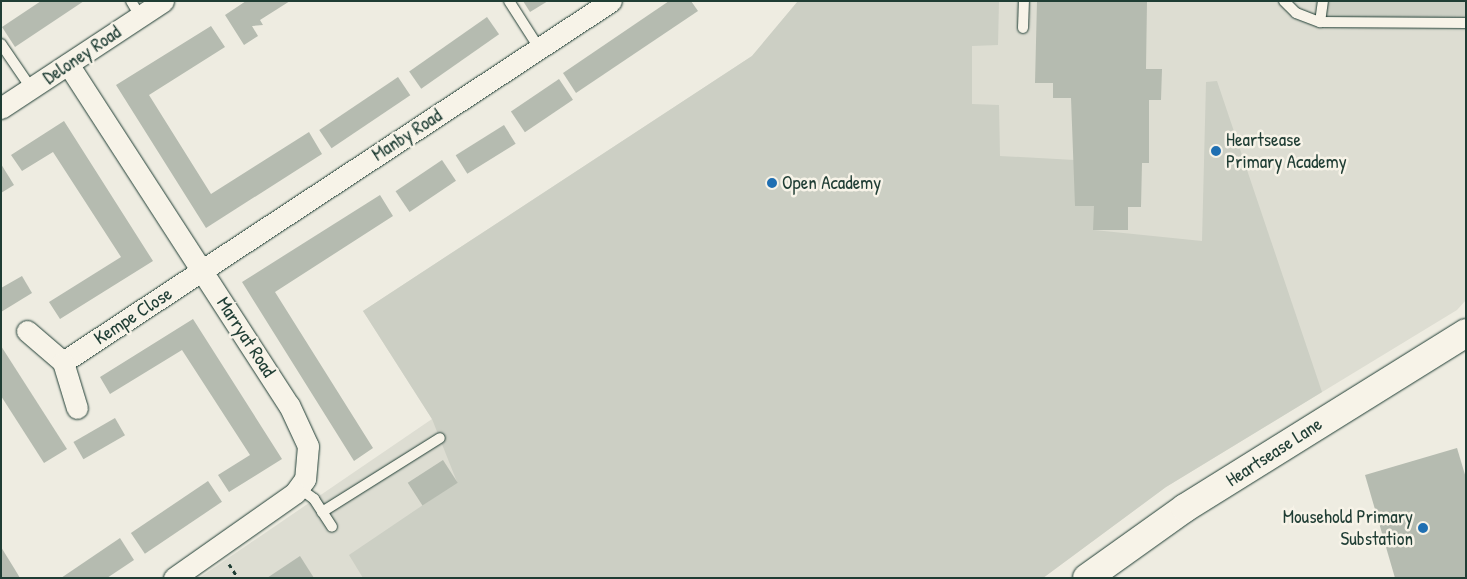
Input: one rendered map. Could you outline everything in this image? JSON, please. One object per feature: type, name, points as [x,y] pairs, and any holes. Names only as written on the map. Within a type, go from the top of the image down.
[{"type":"highway","name":"Heartsease Lane","points":[[1097,575],[1194,503],[1466,333]]},
{"type":"street","name":"Deloney Road","points":[[1,108],[68,64],[136,9],[163,1]]},
{"type":"street","name":"Manby Road","points":[[202,270],[611,1]]},
{"type":"street","name":"Marryat Road","points":[[68,64],[303,429],[309,462],[299,488],[282,506],[174,578]]},
{"type":"street","name":"Kempe Close","points":[[63,362],[202,270]]},
{"type":"street","points":[[27,331],[63,362],[77,408]]},
{"type":"lane","points":[[509,1],[539,48]]},
{"type":"lane","points":[[1023,28],[1024,1]]},
{"type":"lane","points":[[1284,1],[1296,13],[1320,22],[1466,23]]},
{"type":"lane","points":[[1320,22],[1323,1]]},
{"type":"lane","points":[[1,44],[31,88]]},
{"type":"lane","points":[[322,512],[440,438]]},
{"type":"lane","points":[[299,488],[322,512],[332,527]]},
{"type":"shaded area","name":"Open Academy","points":[[798,1],[1466,1],[1466,300],[1457,310],[1166,487],[1043,578],[199,578],[432,419],[363,311],[752,56]]},
{"type":"shaded area","name":"Open Academy","points":[[798,1],[999,1],[998,45],[972,46],[972,104],[999,105],[1000,156],[1075,160],[1075,206],[1094,206],[1094,230],[1202,241],[1206,82],[1217,81],[1322,392],[1166,487],[1043,578],[363,578],[349,555],[457,482],[432,419],[363,311],[752,56]]},
{"type":"shaded area","points":[[1323,1],[1466,1],[1466,22],[1323,22]]},
{"type":"building","points":[[41,1],[84,1],[15,47],[2,27]]},
{"type":"building","points":[[246,1],[290,1],[260,20],[263,25],[252,26],[258,36],[244,45],[225,15]]},
{"type":"building","points":[[523,1],[548,1],[530,12]]},
{"type":"building","points":[[669,1],[691,1],[698,11],[576,93],[563,73]]},
{"type":"building","points":[[1037,1],[1147,1],[1146,69],[1162,69],[1161,100],[1149,100],[1149,163],[1142,163],[1141,207],[1128,207],[1128,230],[1093,230],[1094,206],[1075,206],[1071,98],[1053,98],[1053,83],[1035,83]]},
{"type":"building","points":[[487,17],[499,34],[421,89],[409,71]]},
{"type":"building","points":[[211,26],[225,47],[149,95],[211,194],[309,132],[322,154],[206,228],[116,85]]},
{"type":"building","points":[[398,77],[410,95],[332,148],[319,130]]},
{"type":"building","points":[[559,79],[573,100],[525,132],[511,111]]},
{"type":"building","points":[[64,121],[153,261],[60,319],[49,302],[121,257],[53,152],[22,171],[11,155]]},
{"type":"building","points":[[504,125],[516,144],[467,174],[456,155]]},
{"type":"building","points":[[442,160],[456,181],[410,212],[396,191]]},
{"type":"building","points":[[1,164],[14,185],[1,193]]},
{"type":"building","points":[[380,195],[393,216],[275,292],[373,448],[354,461],[242,282]]},
{"type":"building","points":[[22,276],[32,293],[1,312],[1,288]]},
{"type":"building","points":[[193,319],[282,459],[229,492],[218,475],[250,455],[182,350],[110,394],[100,377]]},
{"type":"building","points":[[1,346],[67,449],[44,463],[1,396]]},
{"type":"building","points":[[115,418],[125,435],[83,459],[73,442]]},
{"type":"building","name":"Mousehold Primary Substation","points":[[1457,448],[1466,478],[1466,578],[1395,578],[1365,475]]},
{"type":"building","points":[[443,460],[458,483],[422,506],[408,483]]},
{"type":"building","points":[[208,481],[222,502],[145,554],[131,533]]},
{"type":"building","points":[[120,538],[134,560],[107,578],[61,578]]},
{"type":"building","points":[[1,547],[14,568],[20,578],[1,578]]},
{"type":"building","points":[[300,556],[314,578],[267,578]]},
{"type":"place","name":"Heartsease Primary Academy","points":[[1216,151]]},
{"type":"place","name":"Open Academy","points":[[772,183]]},
{"type":"place","name":"Mousehold Primary Substation","points":[[1423,528]]}]
